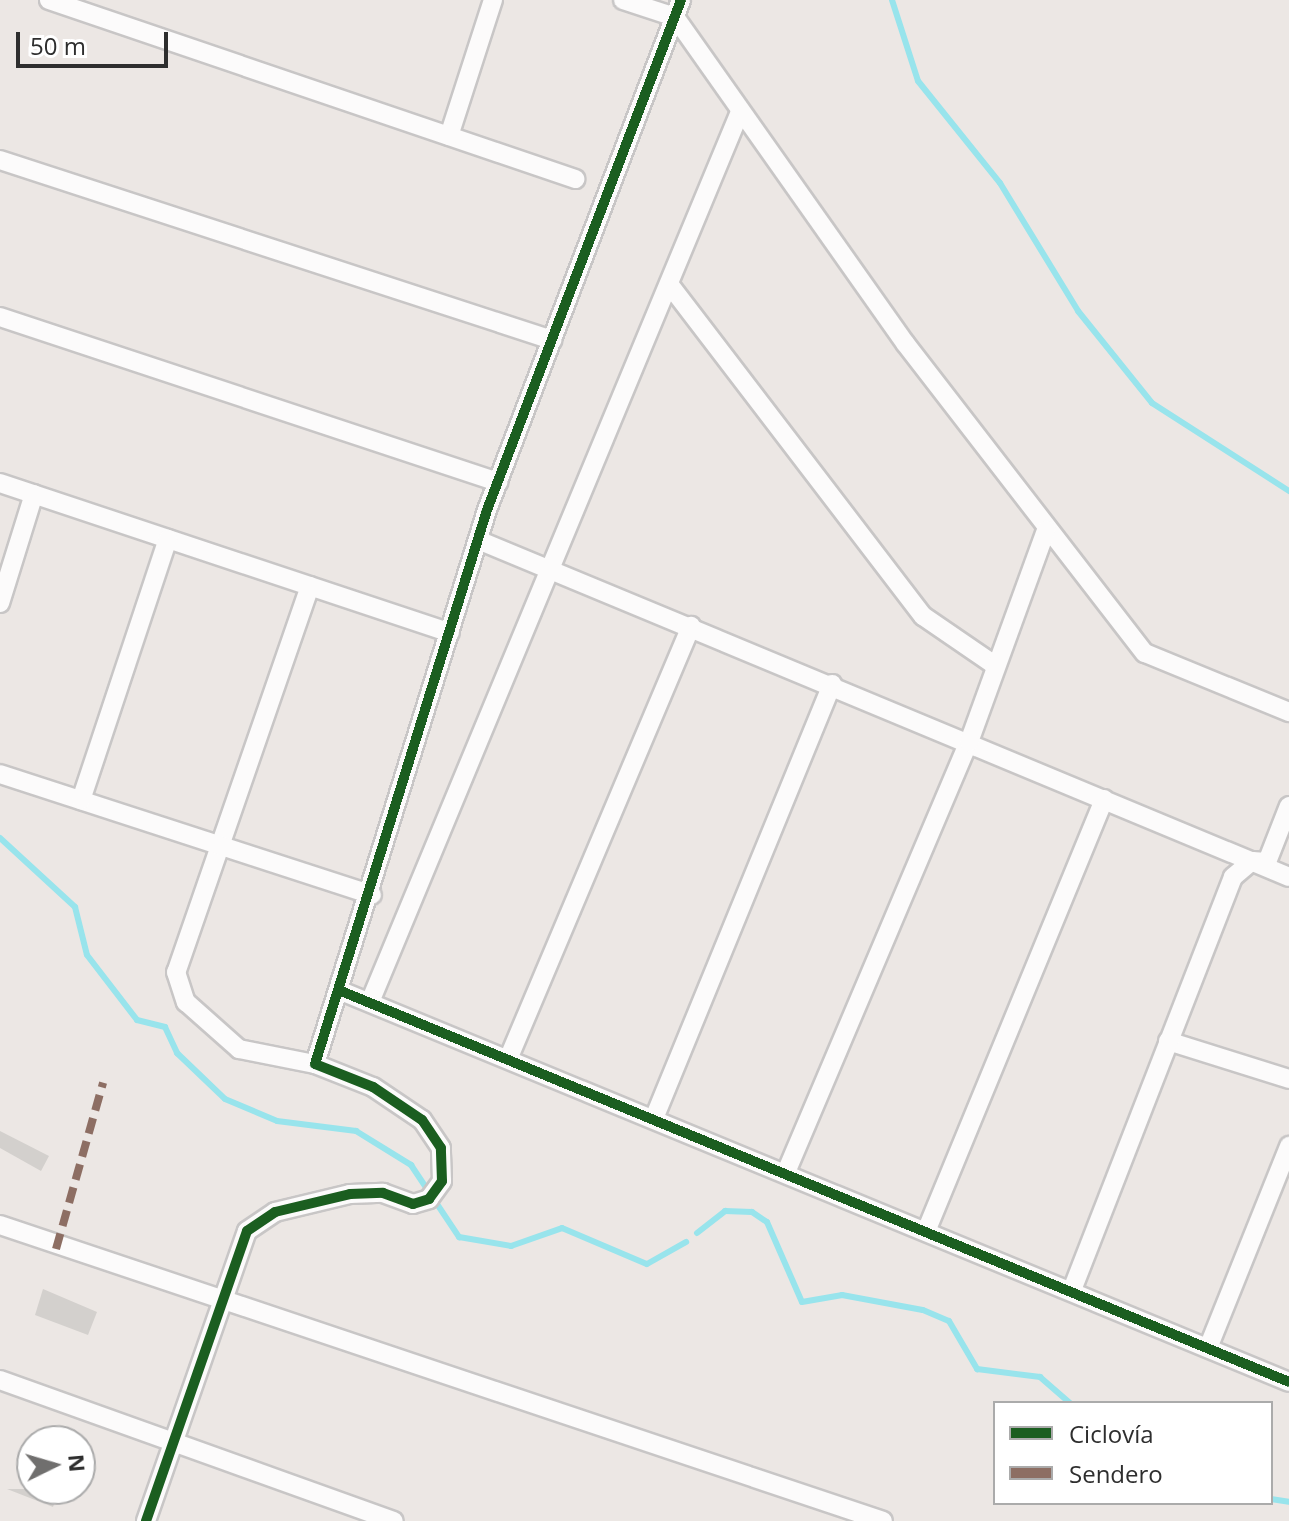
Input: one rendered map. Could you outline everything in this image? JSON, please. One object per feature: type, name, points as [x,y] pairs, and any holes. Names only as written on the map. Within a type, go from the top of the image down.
[{"type":"street","points":[[49,0],[575,179]]},
{"type":"street","points":[[449,136],[493,0]]},
{"type":"street","points":[[623,0],[678,8]]},
{"type":"street","points":[[678,8],[740,112],[1046,530],[1145,653],[1289,712]]},
{"type":"street","points":[[315,1064],[372,895],[478,540],[678,8]]},
{"type":"street","points":[[370,1002],[740,112]]},
{"type":"street","points":[[0,160],[552,340]]},
{"type":"street","points":[[669,284],[923,616],[996,666]]},
{"type":"street","points":[[0,317],[498,482]]},
{"type":"street","points":[[0,483],[450,633]]},
{"type":"street","points":[[0,603],[34,494]]},
{"type":"street","points":[[787,1170],[969,742],[1046,530]]},
{"type":"street","points":[[81,800],[168,539]]},
{"type":"street","points":[[478,540],[832,684],[1289,877]]},
{"type":"street","points":[[146,1521],[171,1441],[247,1231],[275,1212],[350,1194],[383,1193],[413,1204],[429,1199],[442,1181],[441,1148],[422,1120],[373,1087],[315,1064],[239,1049],[186,1002],[176,972],[310,586]]},
{"type":"street","points":[[509,1057],[691,626]]},
{"type":"street","points":[[655,1116],[832,684]]},
{"type":"street","points":[[0,774],[372,895]]},
{"type":"street","points":[[927,1229],[1104,799]]},
{"type":"street","points":[[1072,1290],[1233,877],[1252,861],[1267,862],[1289,806]]},
{"type":"street","points":[[341,991],[787,1170],[1289,1382]]},
{"type":"street","points":[[1168,1041],[1289,1079]]},
{"type":"street","points":[[1208,1348],[1289,1146]]},
{"type":"street","points":[[0,1225],[56,1249],[225,1298],[512,1401],[883,1521]]},
{"type":"street","points":[[0,1380],[393,1521]]},
{"type":"building","points":[[0,1131],[49,1156],[41,1171],[0,1148]]},
{"type":"building","points":[[43,1289],[97,1312],[88,1335],[35,1315]]},
{"type":"waterway","points":[[892,0],[918,81],[1000,183],[1078,311],[1152,403],[1289,491]]},
{"type":"waterway","points":[[0,838],[75,907],[87,955],[137,1020],[165,1027],[177,1053],[225,1099],[277,1121],[356,1131],[411,1165],[459,1237],[511,1246],[562,1228],[647,1264],[686,1242]]},
{"type":"waterway","points":[[697,1233],[725,1211],[752,1212],[767,1222],[802,1302],[842,1295],[923,1310],[949,1321],[977,1369],[1040,1377],[1068,1401]]},
{"type":"waterway","points":[[1273,1499],[1289,1502]]},
{"type":"marked path","points":[[56,1249],[103,1083]]},
{"type":"cycle path","points":[[146,1521],[247,1231],[275,1212],[350,1194],[383,1193],[413,1204],[429,1199],[442,1181],[441,1148],[422,1120],[373,1087],[315,1064],[487,510],[681,0]]},
{"type":"cycle path","points":[[341,991],[1289,1382]]}]
